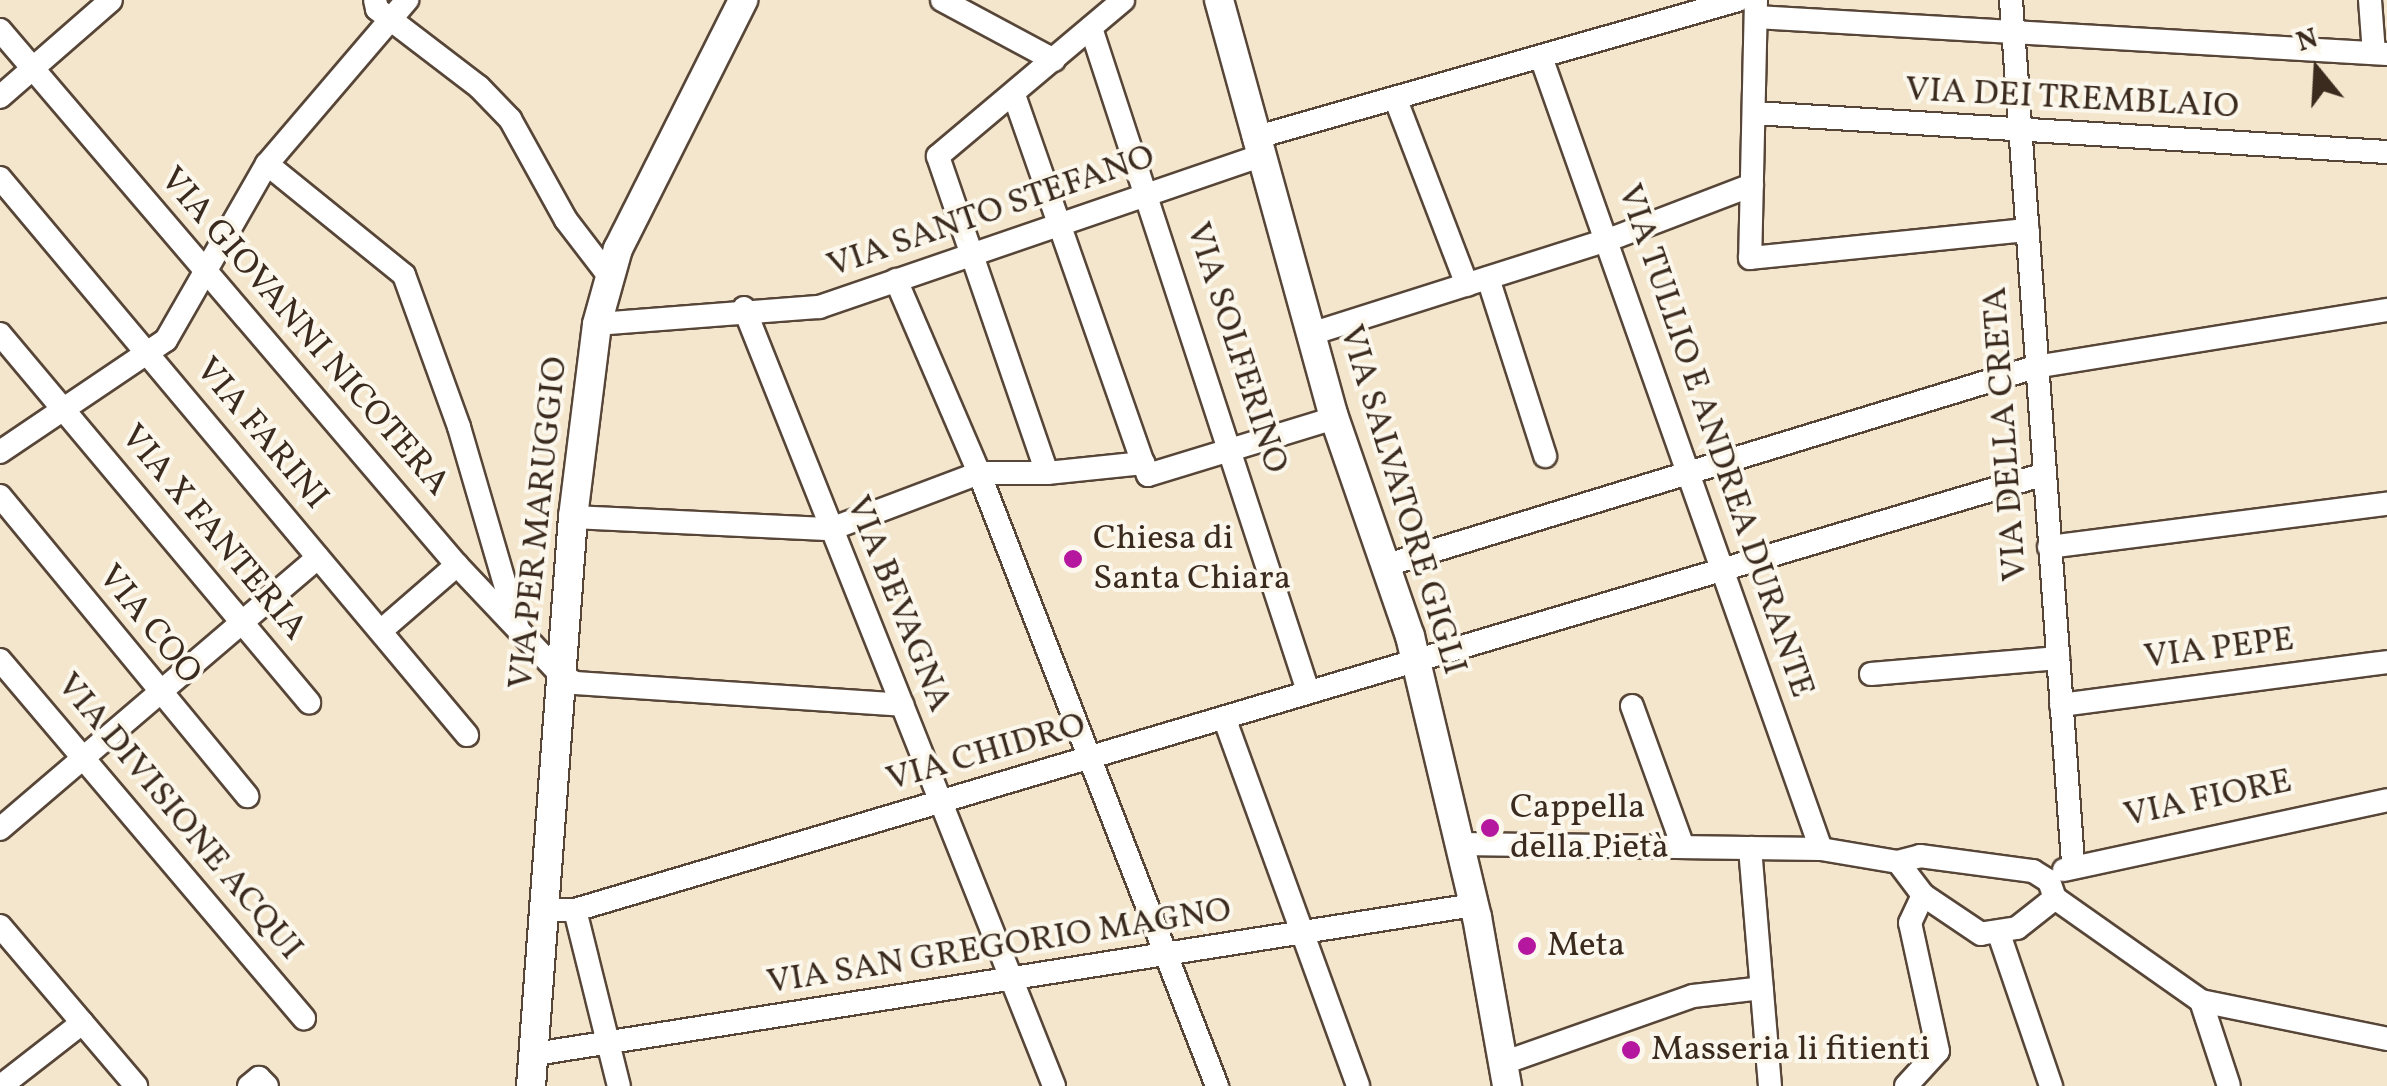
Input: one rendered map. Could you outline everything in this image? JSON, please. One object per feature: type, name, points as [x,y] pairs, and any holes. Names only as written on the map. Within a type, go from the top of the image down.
[{"type":"street","points":[[375,0],[390,20],[479,87],[510,120],[566,220],[608,276]]},
{"type":"street","points":[[0,452],[150,355],[166,340],[202,267],[267,164],[407,0]]},
{"type":"street","name":"VIA PER MARUGGIO","points":[[531,1086],[573,517],[597,324],[608,276],[743,0]]},
{"type":"street","points":[[942,0],[985,8],[1054,60]]},
{"type":"street","points":[[1047,473],[938,156],[1123,0]]},
{"type":"street","name":"VIA SALVATORE GIGLI","points":[[1219,0],[1256,148],[1335,418],[1390,564],[1416,660],[1474,905],[1505,1075]]},
{"type":"street","name":"VIA SANTO STEFANO","points":[[597,324],[744,308],[793,313],[1151,196],[1256,148],[1396,100],[1738,0]]},
{"type":"street","name":"VIA DELLA CRETA","points":[[2011,0],[2042,475],[2073,863]]},
{"type":"street","points":[[2028,230],[1750,258],[1756,8],[2013,32],[2380,53],[2370,0]]},
{"type":"street","points":[[0,98],[107,1]]},
{"type":"street","name":"VIA SOLFERINO","points":[[1091,28],[1151,196],[1308,691]]},
{"type":"street","name":"VIA GIOVANNI NICOTERA","points":[[0,30],[457,565],[560,674]]},
{"type":"street","name":"VIA TULLIO E ANDREA DURANTE","points":[[1541,58],[1691,472],[1821,849]]},
{"type":"street","points":[[1014,95],[1064,223],[1148,476],[1335,418]]},
{"type":"street","points":[[1396,100],[1477,282],[1545,456]]},
{"type":"street","name":"VIA DEI TREMBLAIO","points":[[1754,114],[2387,152]]},
{"type":"street","points":[[267,164],[404,275],[460,427],[518,629]]},
{"type":"street","name":"VIA FARINI","points":[[0,178],[318,558],[383,629],[466,735]]},
{"type":"street","points":[[1311,334],[1608,240],[1752,185]]},
{"type":"street","points":[[896,280],[974,462],[1216,1086]]},
{"type":"street","name":"VIA BEVAGNA","points":[[744,308],[1054,1086]]},
{"type":"street","points":[[1390,564],[2035,367],[2387,310]]},
{"type":"street","name":"VIA X FANTERIA","points":[[0,334],[309,702]]},
{"type":"street","points":[[573,517],[830,529],[974,462],[1047,473],[1144,463]]},
{"type":"street","name":"VIA CHIDRO","points":[[545,910],[575,910],[2042,475]]},
{"type":"street","name":"VIA COO","points":[[0,496],[246,796]]},
{"type":"street","points":[[2048,546],[2387,504]]},
{"type":"street","points":[[0,829],[318,558]]},
{"type":"street","points":[[383,629],[457,565]]},
{"type":"street","points":[[1871,674],[2058,658]]},
{"type":"street","name":"VIA DIVISIONE ACQUI","points":[[0,660],[304,1019]]},
{"type":"street","name":"VIA PEPE","points":[[2061,705],[2387,662]]},
{"type":"street","points":[[560,674],[575,683],[902,705]]},
{"type":"street","points":[[1632,706],[1683,847]]},
{"type":"street","points":[[1225,720],[1358,1086]]},
{"type":"street","name":"VIA FIORE","points":[[1999,934],[2034,918],[2073,863],[2387,800]]},
{"type":"street","points":[[1460,844],[1821,849],[1898,862],[1920,856],[1962,859],[2033,872],[2201,1001],[2387,1039]]},
{"type":"street","points":[[1750,848],[1770,1086]]},
{"type":"street","points":[[1898,862],[1922,895],[1980,934],[1999,934],[2051,1086]]},
{"type":"street","points":[[1906,1086],[1938,1051],[1910,924],[1922,895]]},
{"type":"street","name":"VIA SAN GREGORIO MAGNO","points":[[535,1054],[1474,905]]},
{"type":"street","points":[[575,910],[619,1086]]},
{"type":"street","points":[[0,926],[136,1086]]},
{"type":"street","points":[[1505,1075],[1693,996],[1762,988]]},
{"type":"street","points":[[2201,1001],[2229,1086]]},
{"type":"street","points":[[1,1086],[82,1023]]},
{"type":"street","points":[[248,1086],[259,1078],[267,1086]]},
{"type":"place","name":"Chiesa di Santa Chiara","points":[[1073,559]]},
{"type":"place","name":"Cappella della Pietà","points":[[1490,828]]},
{"type":"place","name":"Meta","points":[[1527,946]]},
{"type":"place","name":"Masseria li fitienti","points":[[1631,1050]]}]
